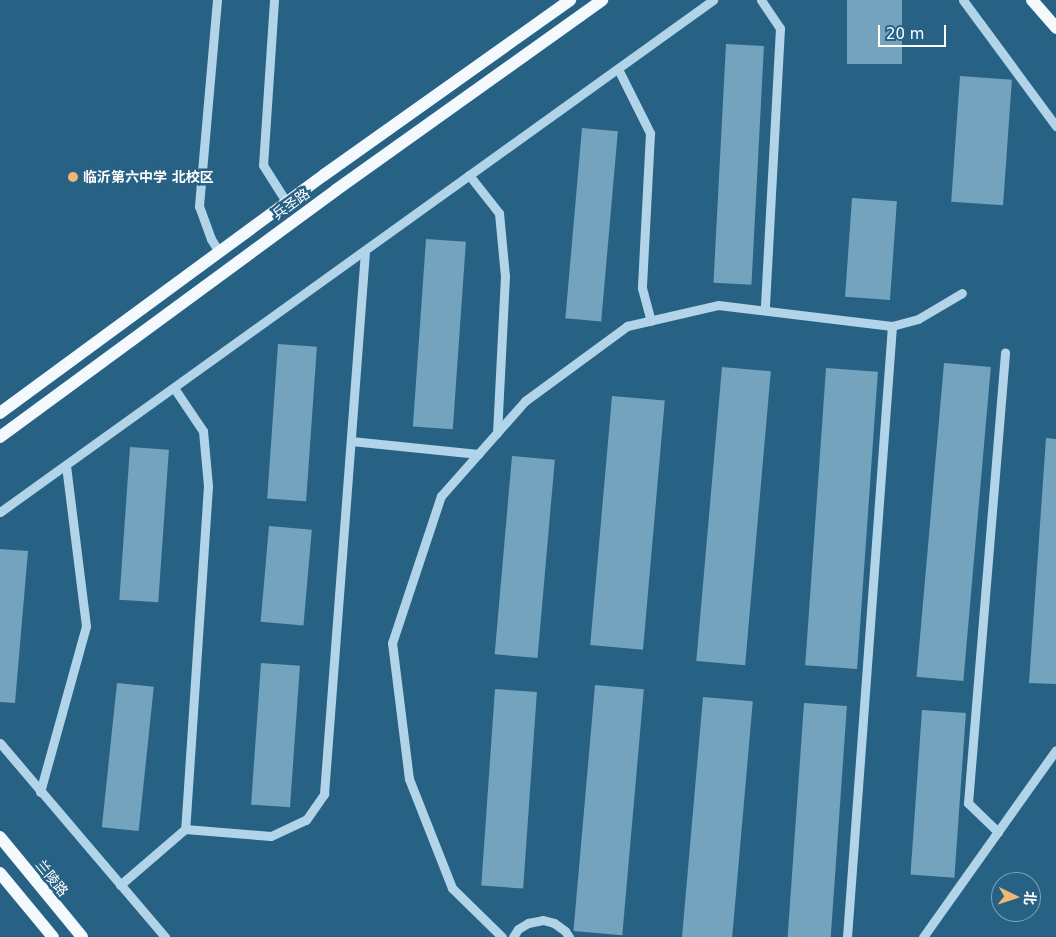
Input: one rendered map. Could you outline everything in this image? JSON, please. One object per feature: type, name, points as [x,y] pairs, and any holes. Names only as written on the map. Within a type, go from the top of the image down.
[{"type":"main road","name":"兵圣路","points":[[0,413],[287,203],[570,0]]},
{"type":"main road","name":"兵圣路","points":[[0,437],[336,190],[602,0]]},
{"type":"main road","points":[[1032,0],[1056,28]]},
{"type":"main road","name":"兰陵路","points":[[0,837],[82,937]]},
{"type":"main road","points":[[0,873],[53,937]]},
{"type":"street","points":[[217,0],[199,206],[211,239],[220,252]]},
{"type":"street","points":[[274,0],[263,165],[287,203]]},
{"type":"street","points":[[0,512],[713,0]]},
{"type":"street","points":[[761,0],[780,28],[765,309]]},
{"type":"street","points":[[963,0],[1056,126]]},
{"type":"street","points":[[618,68],[650,134],[642,288],[651,321]]},
{"type":"street","points":[[470,175],[499,213],[506,276],[498,433]]},
{"type":"street","points":[[120,885],[186,829],[271,836],[306,820],[324,794],[365,251]]},
{"type":"street","points":[[502,937],[452,888],[408,779],[392,643],[441,496],[525,401],[627,326],[718,305],[765,309],[892,326],[918,319],[962,293]]},
{"type":"street","points":[[847,937],[892,326]]},
{"type":"street","points":[[998,832],[968,803],[1005,354]]},
{"type":"street","points":[[174,388],[203,431],[208,486],[186,829]]},
{"type":"street","points":[[351,442],[478,454]]},
{"type":"street","points":[[40,792],[86,626],[66,466]]},
{"type":"street","points":[[0,743],[165,937]]},
{"type":"street","points":[[923,937],[1056,750]]},
{"type":"street","points":[[513,937],[518,929],[528,923],[543,920],[554,923],[565,931],[569,937]]},
{"type":"building","points":[[847,0],[902,0],[902,64],[847,64]]},
{"type":"building","points":[[726,44],[764,46],[751,285],[713,283]]},
{"type":"building","points":[[960,76],[1012,80],[1003,205],[951,202]]},
{"type":"building","points":[[582,128],[618,131],[601,321],[565,318]]},
{"type":"building","points":[[852,198],[897,201],[890,300],[845,297]]},
{"type":"building","points":[[426,239],[466,242],[453,429],[413,427]]},
{"type":"building","points":[[278,344],[317,347],[306,501],[267,499]]},
{"type":"building","points":[[944,363],[991,367],[963,681],[917,677]]},
{"type":"building","points":[[722,367],[771,371],[745,665],[696,661]]},
{"type":"building","points":[[826,368],[878,372],[857,669],[805,665]]},
{"type":"building","points":[[612,396],[665,401],[643,650],[590,645]]},
{"type":"building","points":[[1046,438],[1056,439],[1056,684],[1029,683]]},
{"type":"building","points":[[130,447],[169,450],[158,602],[119,600]]},
{"type":"building","points":[[512,456],[555,460],[537,658],[495,654]]},
{"type":"building","points":[[269,526],[312,530],[303,625],[261,622]]},
{"type":"building","points":[[0,549],[28,551],[15,703],[0,702]]},
{"type":"building","points":[[261,663],[300,666],[290,807],[251,805]]},
{"type":"building","points":[[117,683],[154,687],[139,831],[102,827]]},
{"type":"building","points":[[595,685],[644,689],[622,935],[573,931]]},
{"type":"building","points":[[495,689],[537,692],[523,888],[481,886]]},
{"type":"building","points":[[703,697],[753,701],[732,937],[682,937]]},
{"type":"building","points":[[804,703],[847,706],[831,937],[788,937]]},
{"type":"building","points":[[922,710],[966,713],[954,878],[910,875]]},
{"type":"place","name":"临沂第六中学 北校区","points":[[73,177]]}]
